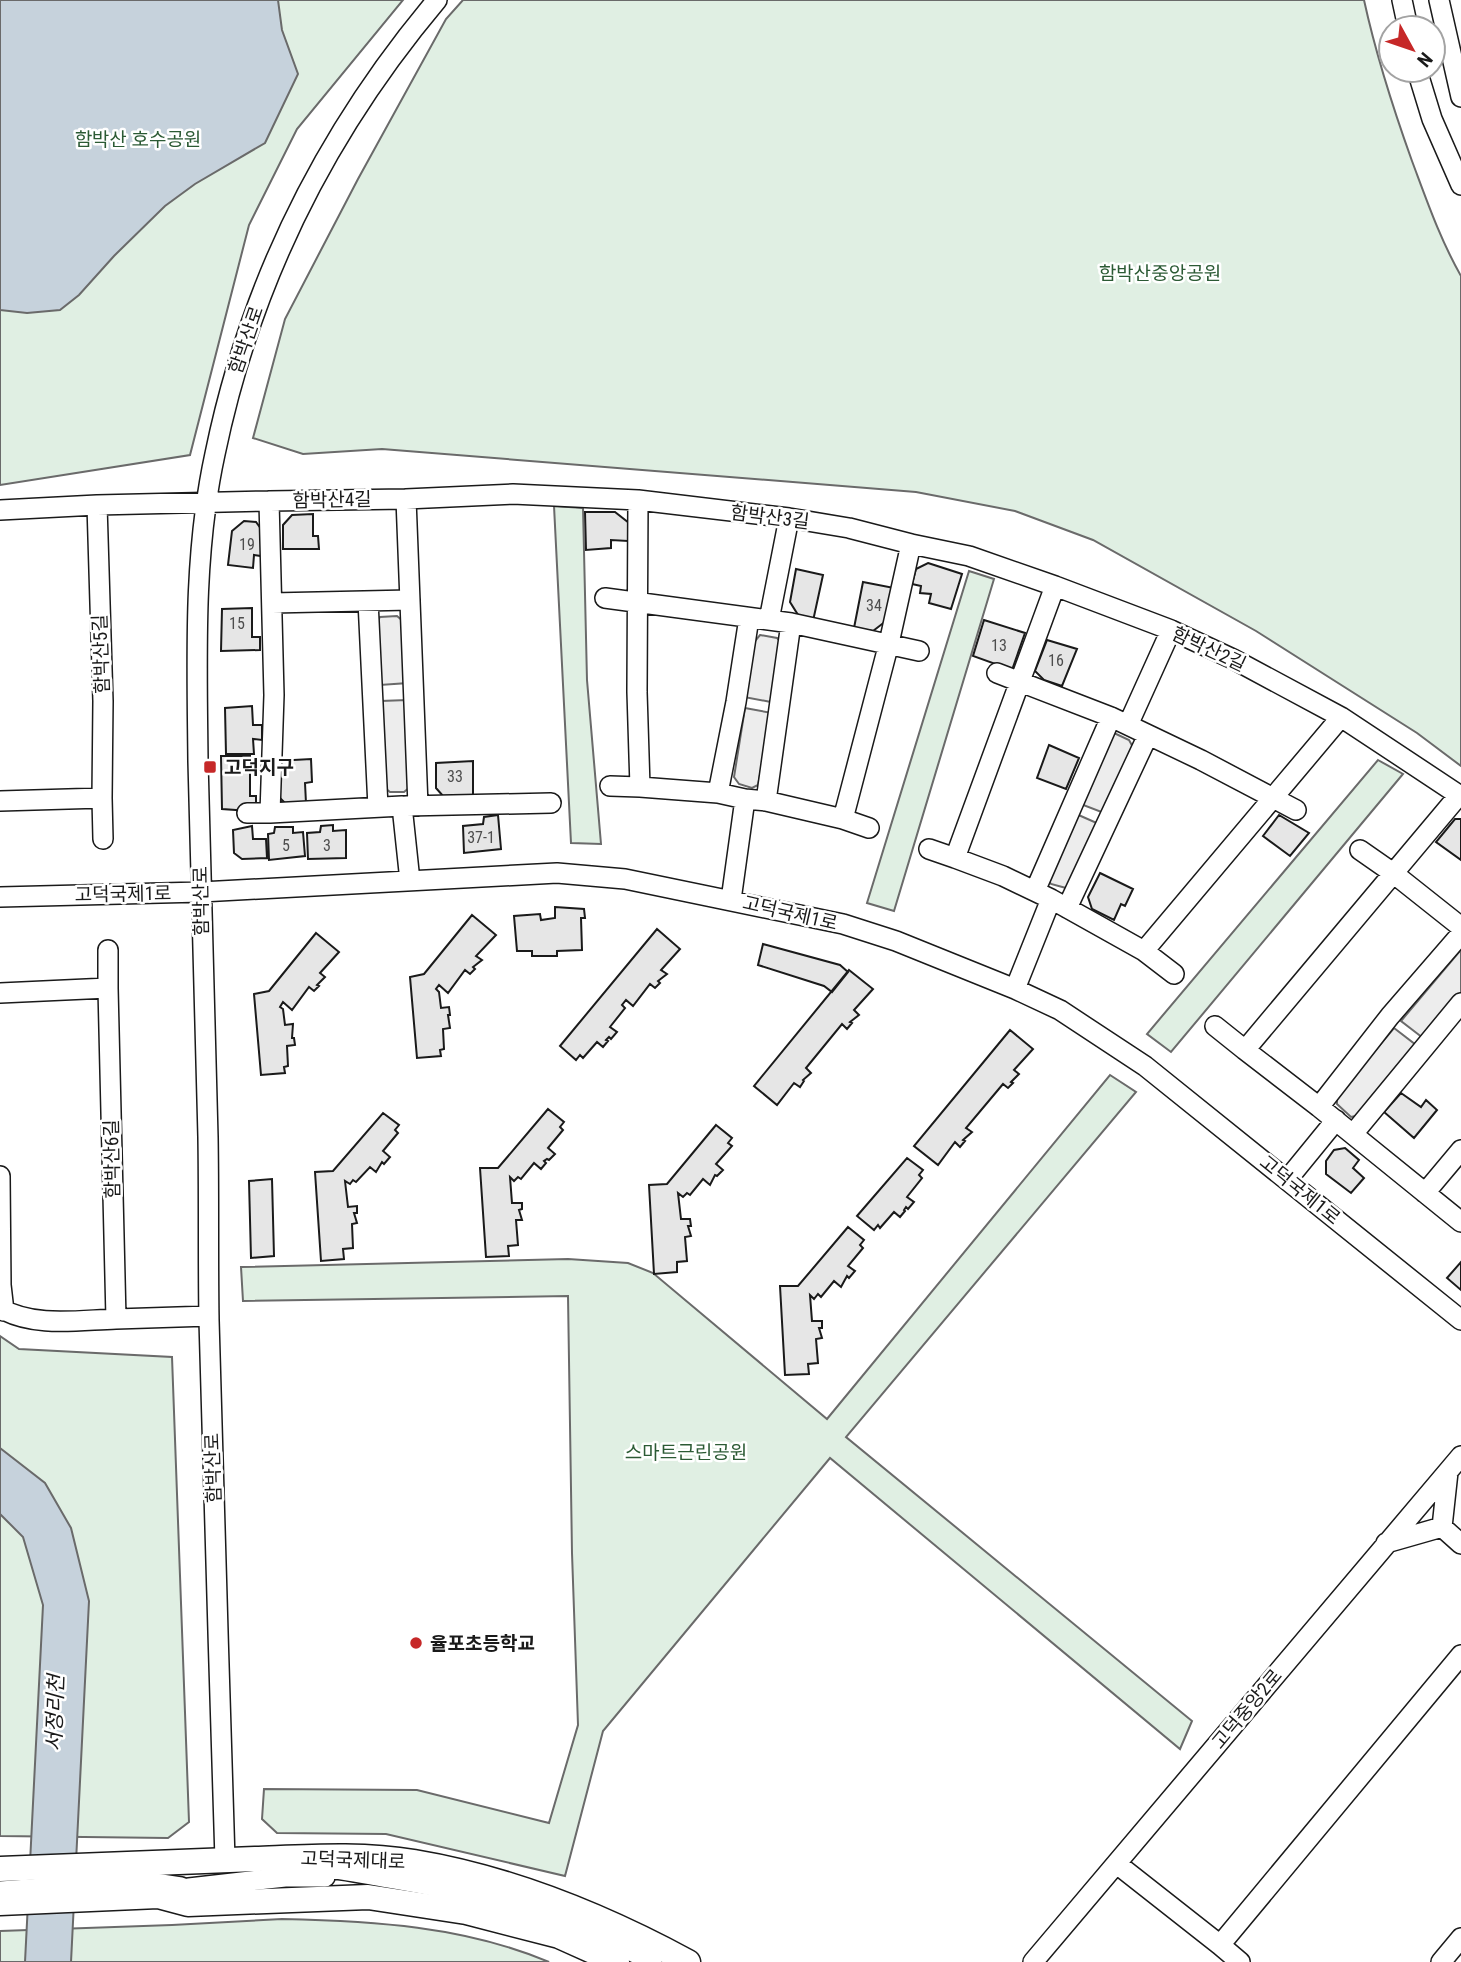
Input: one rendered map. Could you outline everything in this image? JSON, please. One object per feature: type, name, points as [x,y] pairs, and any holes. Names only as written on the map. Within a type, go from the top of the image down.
[{"type":"main road","name":"고덕국제대로","points":[[0,1903],[145,1882],[225,1860],[344,1856],[413,1862],[479,1877],[562,1903],[641,1936],[688,1962]]},
{"type":"main road","name":"고덕국제대로","points":[[0,1870],[145,1882],[188,1904],[368,1897],[466,1912],[559,1936],[617,1962]]},
{"type":"street","name":"함박산로","points":[[225,1860],[209,1316],[197,603],[207,503],[214,457],[238,358],[291,225],[334,144],[373,81],[436,0]]},
{"type":"street","points":[[1439,0],[1461,97]]},
{"type":"street","points":[[1421,84],[1432,120],[1461,185]]},
{"type":"street","name":"함박산4길","points":[[270,813],[274,695],[269,501],[513,494],[638,500]]},
{"type":"street","points":[[406,499],[410,600],[410,881]]},
{"type":"street","points":[[638,500],[640,787]]},
{"type":"street","name":"함박산3길","points":[[638,500],[849,528],[970,556],[1055,586]]},
{"type":"street","points":[[0,510],[269,501]]},
{"type":"street","name":"함박산5길","points":[[97,505],[103,701],[103,839]]},
{"type":"street","points":[[718,793],[736,702],[789,518]]},
{"type":"street","points":[[843,819],[889,643],[911,544]]},
{"type":"street","points":[[955,858],[1055,586]]},
{"type":"street","name":"함박산2길","points":[[1055,586],[1171,630],[1233,659],[1341,717],[1460,795]]},
{"type":"street","points":[[605,598],[791,623],[919,651]]},
{"type":"street","points":[[272,603],[410,600]]},
{"type":"street","points":[[368,601],[378,807]]},
{"type":"street","points":[[766,801],[791,623]]},
{"type":"street","points":[[1015,989],[1120,721],[1171,630]]},
{"type":"street","points":[[997,673],[1120,721],[1296,810]]},
{"type":"street","points":[[1144,951],[1341,717]]},
{"type":"street","points":[[1051,899],[1148,735]]},
{"type":"street","points":[[610,786],[718,793],[766,801],[843,819],[869,828]]},
{"type":"street","points":[[1245,1050],[1460,795]]},
{"type":"street","points":[[0,801],[102,798]]},
{"type":"street","points":[[731,900],[745,799]]},
{"type":"street","points":[[247,813],[551,803]]},
{"type":"street","points":[[929,849],[1051,899],[1144,951],[1174,974]]},
{"type":"street","points":[[1360,850],[1461,927]]},
{"type":"street","name":"고덕국제1로","points":[[0,897],[201,892],[557,873],[625,879],[853,928],[896,941],[1060,1010],[1145,1066],[1461,1320]]},
{"type":"street","points":[[1319,1107],[1390,1016],[1461,934]]},
{"type":"street","name":"함박산6길","points":[[108,950],[116,1319]]},
{"type":"street","points":[[0,993],[108,988]]},
{"type":"street","points":[[1353,1134],[1461,1003]]},
{"type":"street","points":[[1215,1026],[1461,1222]]},
{"type":"street","points":[[1287,1180],[1336,1120]]},
{"type":"street","points":[[1425,1193],[1461,1150]]},
{"type":"street","points":[[0,1176],[2,1309],[43,1321],[209,1316]]},
{"type":"street","name":"고덕중앙2로","points":[[1033,1962],[1461,1456]]},
{"type":"street","points":[[1442,1527],[1448,1472]]},
{"type":"street","points":[[1386,1543],[1442,1527]]},
{"type":"street","points":[[1442,1527],[1461,1544]]},
{"type":"street","points":[[1220,1945],[1461,1655]]},
{"type":"street","points":[[1117,1864],[1240,1962]]},
{"type":"street","points":[[0,1891],[323,1867],[474,1895],[569,1923],[652,1962]]},
{"type":"street","points":[[0,1881],[145,1882],[188,1888],[285,1877],[323,1877],[404,1888],[474,1902],[558,1927],[634,1962]]},
{"type":"street","points":[[323,1877],[350,1883],[400,1902]]},
{"type":"street","points":[[1441,1962],[1461,1938]]},
{"type":"green space","name":"함박산 호수공원","points":[[0,0],[403,0],[297,129],[249,225],[190,455],[0,485]]},
{"type":"green space","name":"함박산중앙공원","points":[[463,0],[1364,0],[1377,53],[1377,84],[1386,84],[1434,220],[1461,276],[1461,766],[1417,733],[1256,631],[1093,540],[1015,511],[916,492],[382,449],[303,454],[253,438],[285,319],[446,19]]},
{"type":"green space","points":[[554,506],[583,508],[587,680],[601,844],[571,843]]},
{"type":"green space","points":[[969,571],[994,579],[894,911],[867,903]]},
{"type":"green space","points":[[1378,760],[1403,774],[1171,1052],[1147,1034]]},
{"type":"green space","name":"스마트근린공원","points":[[1110,1075],[1136,1092],[846,1437],[1192,1721],[1180,1749],[830,1458],[603,1731],[565,1876],[386,1834],[277,1833],[262,1819],[264,1789],[417,1790],[549,1823],[578,1725],[568,1296],[243,1301],[241,1267],[568,1259],[628,1263],[653,1273],[827,1419]]},
{"type":"green space","points":[[0,1336],[19,1349],[172,1357],[189,1822],[168,1838],[0,1836]]},
{"type":"green space","points":[[282,1919],[384,1924],[451,1933],[484,1940],[549,1962],[0,1962],[0,1931]]},
{"type":"shaded area","points":[[397,616],[404,622],[408,683],[380,685],[377,622],[380,617]]},
{"type":"shaded area","points":[[760,635],[777,638],[783,644],[771,702],[744,697],[755,641]]},
{"type":"shaded area","points":[[407,700],[410,787],[404,792],[390,792],[385,788],[381,701]]},
{"type":"shaded area","points":[[745,708],[772,713],[758,785],[752,788],[739,784],[734,777]]},
{"type":"shaded area","points":[[1114,733],[1129,740],[1134,749],[1104,813],[1078,803]]},
{"type":"shaded area","points":[[1074,813],[1099,824],[1066,888],[1051,884],[1046,877]]},
{"type":"shaded area","points":[[1459,952],[1461,994],[1423,1038],[1401,1021]]},
{"type":"shaded area","points":[[1394,1028],[1416,1045],[1360,1115],[1351,1117],[1337,1104],[1337,1096]]},
{"type":"water","points":[[0,0],[278,0],[282,30],[298,74],[265,143],[195,184],[165,206],[79,295],[60,310],[27,313],[0,310]]},
{"type":"water","name":"서정리천","points":[[0,1448],[45,1483],[71,1528],[89,1601],[71,1962],[25,1962],[43,1605],[23,1537],[0,1514]]},
{"type":"building","points":[[585,512],[615,512],[629,523],[628,541],[611,540],[611,548],[586,550]]},
{"type":"building","points":[[313,514],[313,536],[318,536],[319,549],[283,549],[283,525],[292,515]]},
{"type":"building","points":[[244,521],[256,522],[264,533],[261,556],[254,555],[253,568],[228,565],[232,531]]},
{"type":"building","points":[[928,563],[962,574],[951,609],[929,603],[931,594],[920,593],[921,586],[912,584],[916,569]]},
{"type":"building","points":[[796,569],[823,575],[813,621],[800,618],[790,602]]},
{"type":"building","points":[[863,582],[894,588],[886,621],[873,631],[854,628]]},
{"type":"building","points":[[252,608],[252,637],[260,637],[260,650],[221,651],[222,609]]},
{"type":"building","points":[[984,620],[1025,633],[1012,670],[973,656]]},
{"type":"building","points":[[1047,640],[1077,649],[1062,686],[1044,680],[1035,671]]},
{"type":"building","points":[[252,706],[253,725],[262,725],[262,740],[253,739],[254,754],[226,754],[225,708]]},
{"type":"building","points":[[1049,745],[1079,758],[1066,789],[1037,778]]},
{"type":"building","points":[[221,756],[250,756],[250,796],[256,796],[256,804],[250,811],[222,809]]},
{"type":"building","points":[[311,759],[312,782],[305,783],[306,803],[287,805],[276,794],[276,761]]},
{"type":"building","points":[[473,761],[473,795],[443,796],[436,788],[436,763]]},
{"type":"building","points":[[498,815],[501,849],[464,853],[463,826],[483,824],[484,817]]},
{"type":"building","points":[[1279,815],[1309,833],[1290,856],[1263,836]]},
{"type":"building","points":[[1455,819],[1461,819],[1461,860],[1436,842]]},
{"type":"building","points":[[333,825],[333,831],[346,830],[346,858],[308,859],[307,833],[320,832],[321,826]]},
{"type":"building","points":[[252,826],[253,839],[266,839],[267,858],[242,859],[234,853],[233,830]]},
{"type":"building","points":[[275,827],[293,827],[293,833],[303,832],[305,856],[269,860],[268,834],[274,833]]},
{"type":"building","points":[[1100,873],[1133,889],[1125,906],[1121,904],[1114,920],[1092,909],[1088,897]]},
{"type":"building","points":[[555,907],[584,909],[585,918],[581,918],[582,950],[557,951],[557,956],[532,956],[532,951],[517,951],[514,916],[540,914],[541,920],[555,918]]},
{"type":"building","points":[[472,915],[496,935],[476,956],[482,960],[473,967],[475,969],[470,974],[465,970],[448,993],[439,985],[436,989],[439,992],[441,1008],[449,1007],[450,1028],[443,1029],[444,1049],[440,1050],[441,1056],[417,1058],[410,977],[424,974]]},
{"type":"building","points":[[657,929],[680,949],[661,970],[667,974],[658,981],[660,983],[655,988],[650,984],[633,1006],[626,1000],[622,1005],[625,1008],[610,1027],[617,1032],[611,1039],[609,1037],[606,1040],[608,1041],[603,1047],[597,1042],[583,1058],[580,1055],[576,1060],[560,1046]]},
{"type":"building","points":[[316,933],[339,952],[320,973],[325,977],[314,991],[309,987],[292,1010],[283,1002],[280,1007],[283,1009],[285,1025],[293,1024],[292,1038],[295,1045],[287,1046],[288,1066],[284,1067],[285,1073],[261,1075],[254,994],[269,991]]},
{"type":"building","points":[[763,944],[840,965],[848,972],[832,992],[824,986],[758,965]]},
{"type":"building","points":[[849,970],[873,989],[854,1010],[859,1015],[850,1022],[852,1023],[847,1029],[842,1024],[806,1068],[811,1073],[800,1087],[794,1083],[777,1105],[754,1086]]},
{"type":"building","points":[[1010,1030],[1033,1049],[1014,1070],[1019,1074],[1011,1082],[1013,1083],[1008,1088],[1003,1084],[966,1128],[972,1132],[963,1140],[965,1141],[960,1147],[955,1142],[938,1165],[914,1146]]},
{"type":"building","points":[[1401,1093],[1421,1107],[1426,1100],[1437,1110],[1414,1138],[1384,1112]]},
{"type":"building","points":[[548,1109],[564,1122],[560,1127],[563,1130],[548,1148],[555,1154],[544,1161],[546,1163],[541,1169],[534,1163],[521,1179],[518,1177],[514,1181],[510,1177],[512,1203],[522,1203],[522,1209],[519,1210],[522,1220],[516,1220],[518,1245],[508,1246],[509,1256],[486,1257],[480,1168],[498,1168]]},
{"type":"building","points":[[383,1113],[399,1125],[395,1130],[398,1133],[383,1151],[390,1157],[384,1164],[382,1162],[376,1172],[370,1167],[356,1182],[353,1180],[350,1184],[345,1181],[348,1207],[357,1206],[357,1213],[354,1213],[357,1223],[352,1224],[353,1248],[343,1249],[344,1259],[321,1261],[315,1172],[333,1171]]},
{"type":"building","points":[[716,1125],[732,1138],[728,1143],[732,1146],[716,1164],[723,1170],[715,1175],[710,1185],[703,1179],[690,1195],[687,1193],[683,1197],[678,1193],[681,1219],[690,1219],[691,1226],[688,1226],[691,1236],[685,1237],[687,1261],[677,1262],[677,1272],[654,1274],[649,1185],[667,1184]]},
{"type":"building","points":[[1345,1148],[1359,1160],[1353,1168],[1364,1178],[1351,1193],[1326,1174],[1326,1161],[1334,1150]]},
{"type":"building","points":[[907,1158],[923,1170],[919,1175],[922,1178],[907,1197],[914,1202],[908,1209],[906,1207],[900,1217],[894,1212],[880,1228],[878,1225],[874,1230],[857,1216]]},
{"type":"building","points":[[272,1179],[274,1256],[251,1258],[249,1181]]},
{"type":"building","points":[[848,1227],[864,1240],[860,1245],[863,1248],[848,1266],[855,1271],[849,1278],[847,1276],[841,1287],[834,1281],[821,1297],[818,1294],[814,1299],[810,1295],[812,1321],[822,1321],[822,1328],[819,1328],[822,1338],[816,1339],[818,1363],[808,1364],[809,1374],[785,1375],[780,1286],[798,1286]]},
{"type":"building","points":[[1461,1262],[1461,1290],[1447,1278]]},
{"type":"place","name":"고덕지구","points":[[210,767]]},
{"type":"place","name":"율포초등학교","points":[[416,1643]]}]
